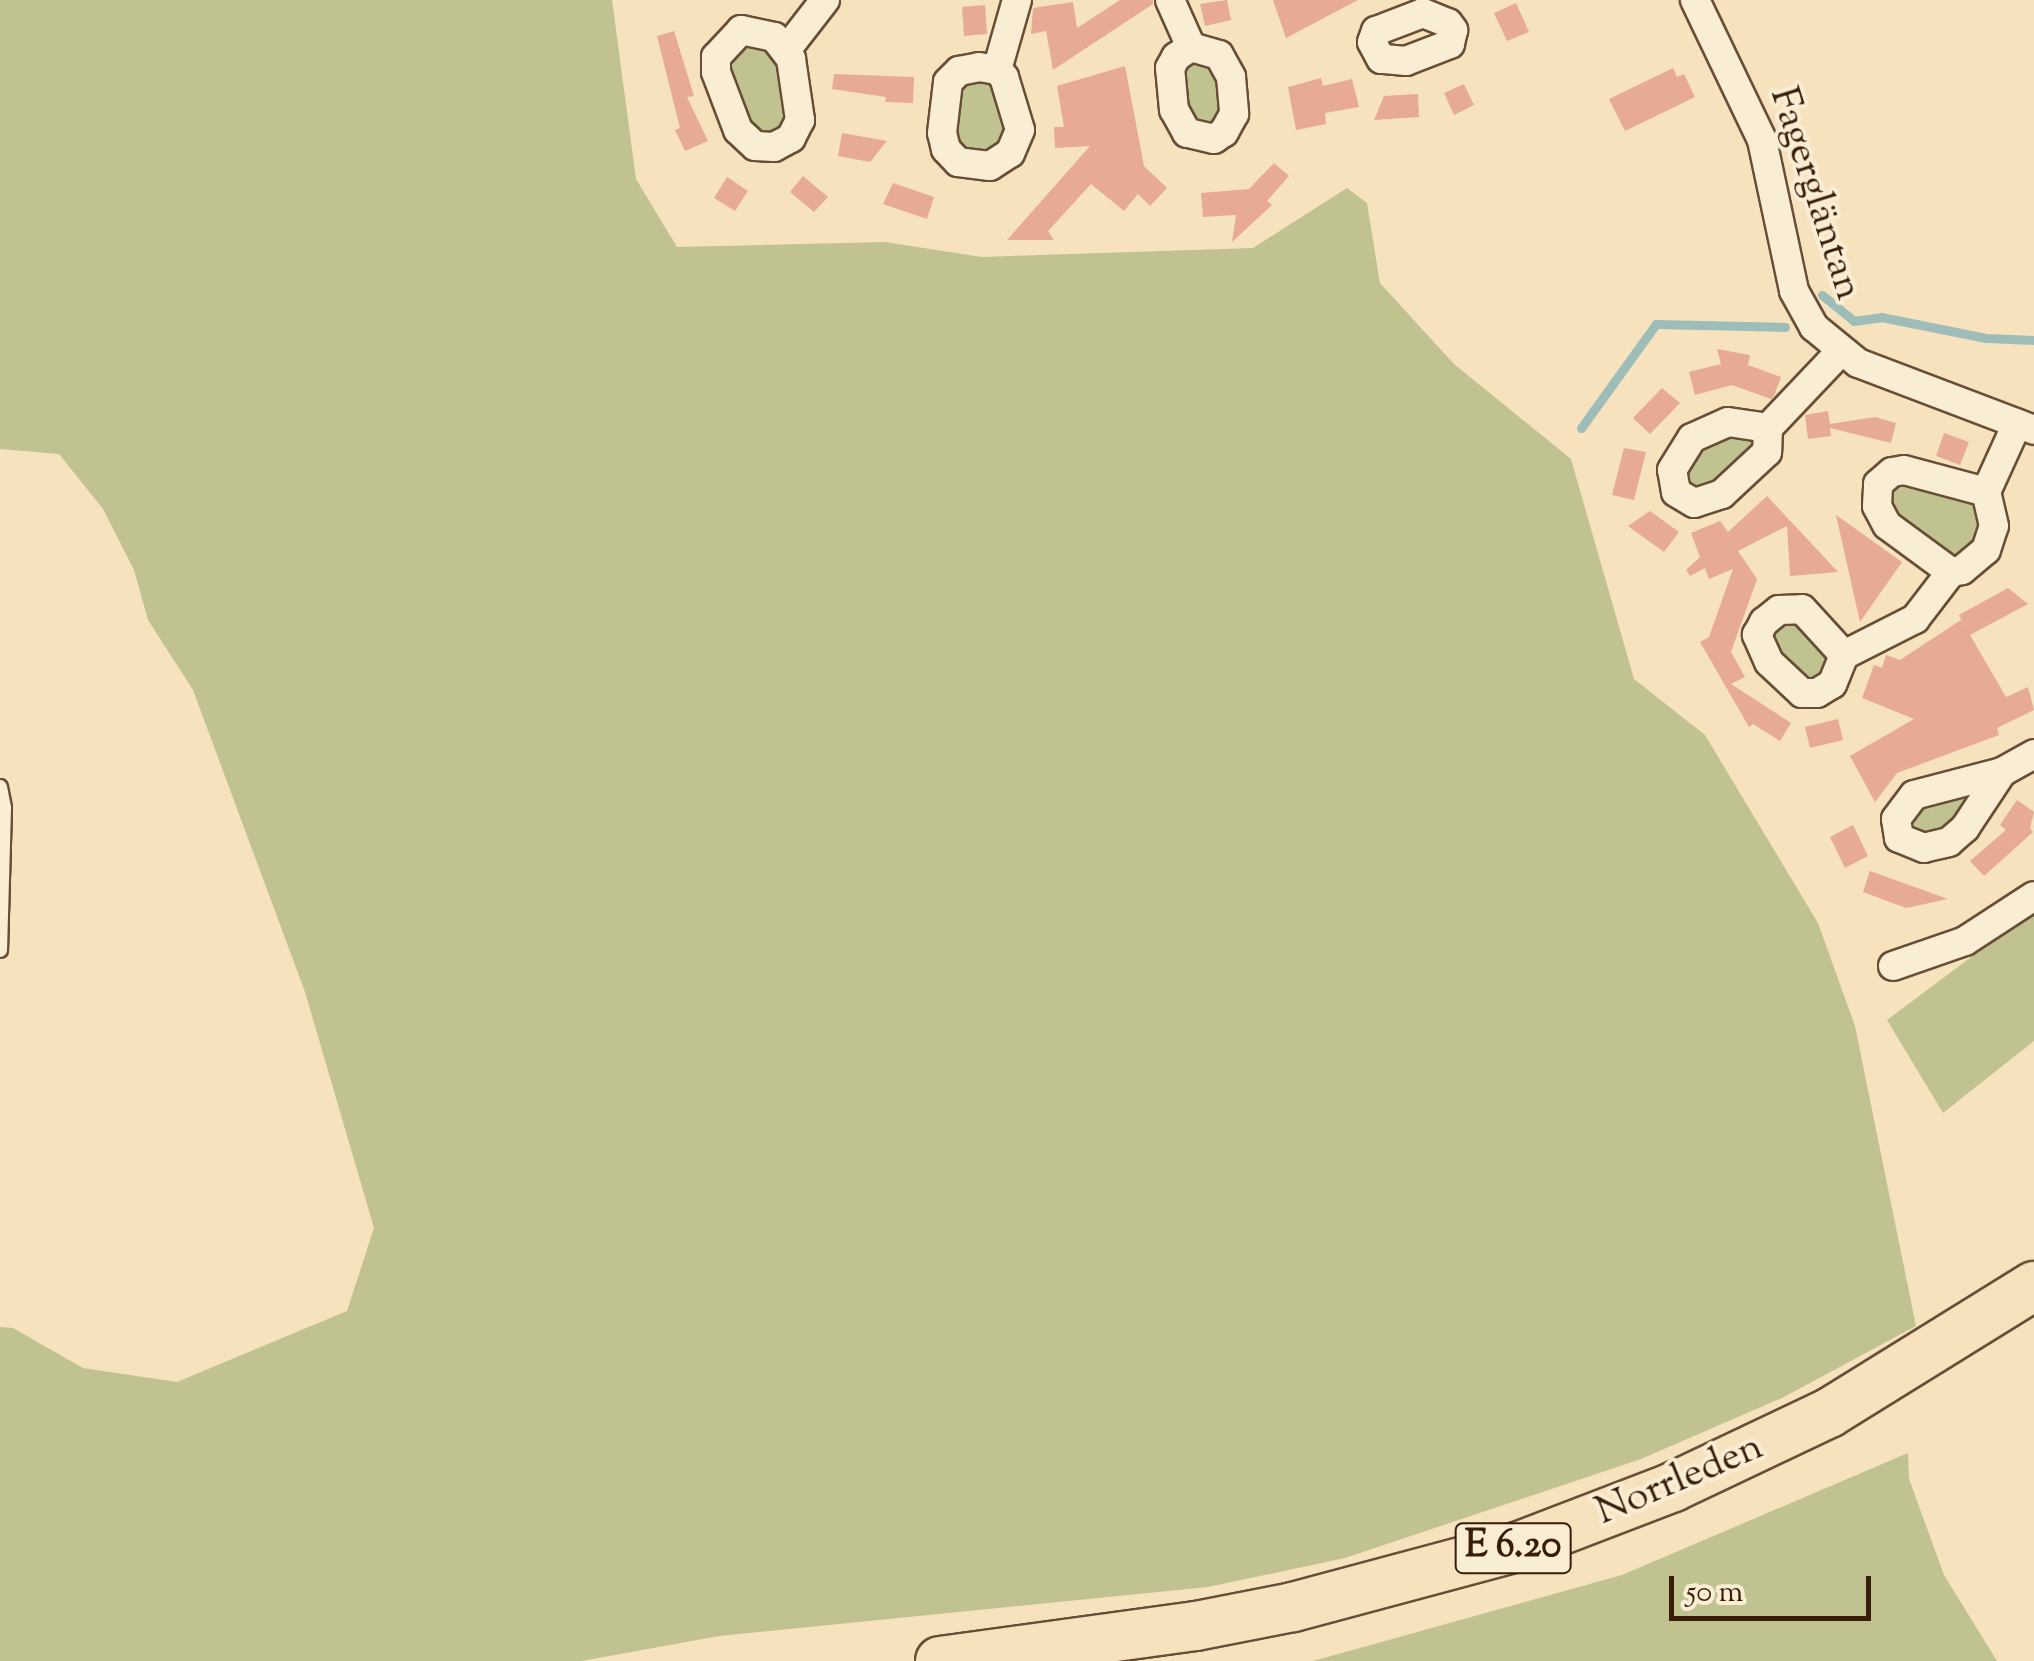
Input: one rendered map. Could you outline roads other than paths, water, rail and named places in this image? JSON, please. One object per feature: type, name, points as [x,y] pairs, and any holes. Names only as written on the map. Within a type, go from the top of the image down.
[{"type":"highway","name":"Norrleden","points":[[940,1661],[1196,1626],[1274,1611],[1412,1578],[1517,1547],[1674,1488],[1829,1413],[2034,1286]]},
{"type":"street","points":[[787,48],[824,0]]},
{"type":"street","points":[[997,70],[1018,0]]},
{"type":"street","points":[[1170,0],[1191,47]]},
{"type":"street","name":"Fagergläntan","points":[[1695,0],[1762,140],[1800,306],[1814,328],[1841,352],[1888,376],[2026,427],[1986,492],[1994,526],[1986,550],[1962,570],[1951,572],[1915,619],[1844,655]]},
{"type":"street","name":"Fagergläntan","points":[[1768,428],[1841,352]]},
{"type":"street","points":[[1951,572],[1887,524],[1878,506],[1878,484],[1892,472],[1904,470],[1986,492]]},
{"type":"street","points":[[2002,772],[2034,754]]},
{"type":"street","points":[[1893,966],[1965,942],[2034,896]]},
{"type":"lane","points":[[0,788],[4,808],[0,950]]},
{"type":"waterway","points":[[1822,295],[1854,321],[1881,317],[1986,338],[2034,340]]},
{"type":"waterway","points":[[1581,428],[1656,324],[1785,327]]}]
